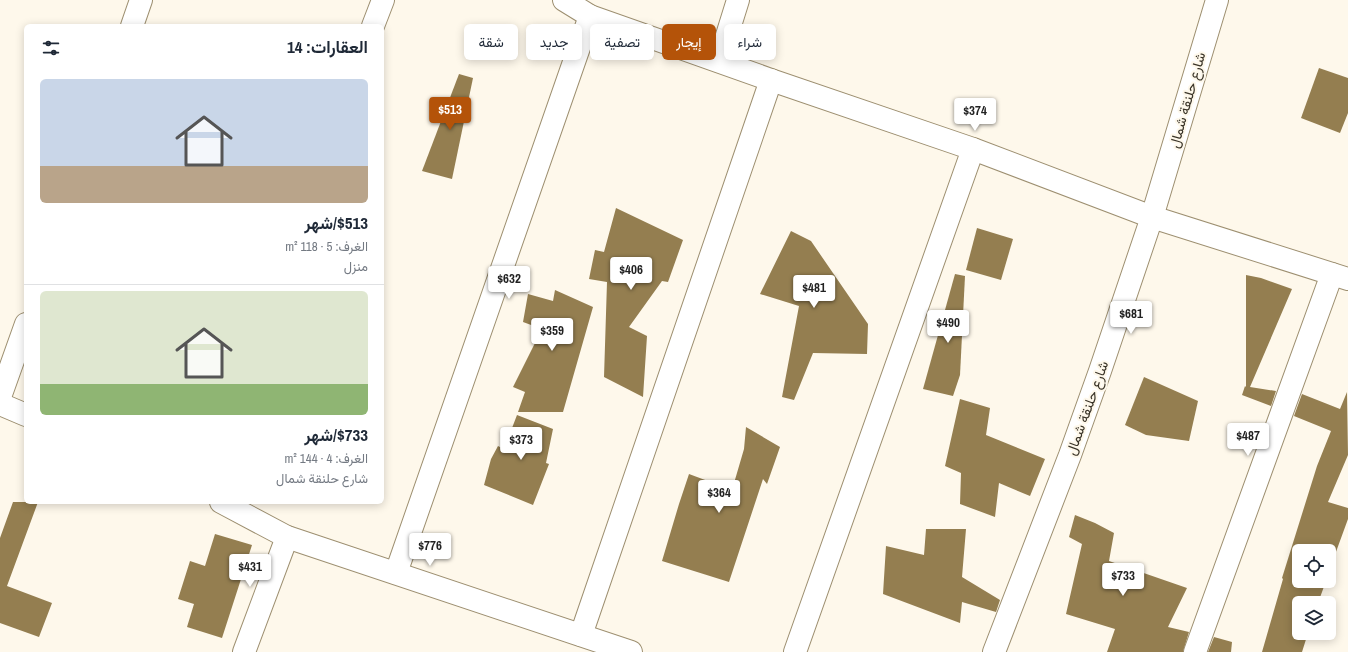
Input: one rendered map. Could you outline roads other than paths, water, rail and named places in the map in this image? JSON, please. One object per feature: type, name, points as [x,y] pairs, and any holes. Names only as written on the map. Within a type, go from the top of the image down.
[{"type":"street","points":[[133,24],[141,0]]},
{"type":"street","points":[[374,24],[383,0]]},
{"type":"street","points":[[564,0],[590,16],[973,149],[1152,217],[1340,277],[1195,652]]},
{"type":"street","points":[[719,61],[738,0]]},
{"type":"street","name":"شارع حلنقة شمال","points":[[994,652],[1070,455],[1152,217],[1216,0]]},
{"type":"street","points":[[396,573],[590,16]]},
{"type":"street","points":[[581,635],[771,80]]},
{"type":"street","points":[[795,652],[973,149]]},
{"type":"street","points":[[0,397],[24,330]]},
{"type":"street","points":[[0,404],[24,414]]},
{"type":"street","points":[[225,504],[287,537],[631,652]]},
{"type":"street","points":[[244,652],[287,537]]}]
